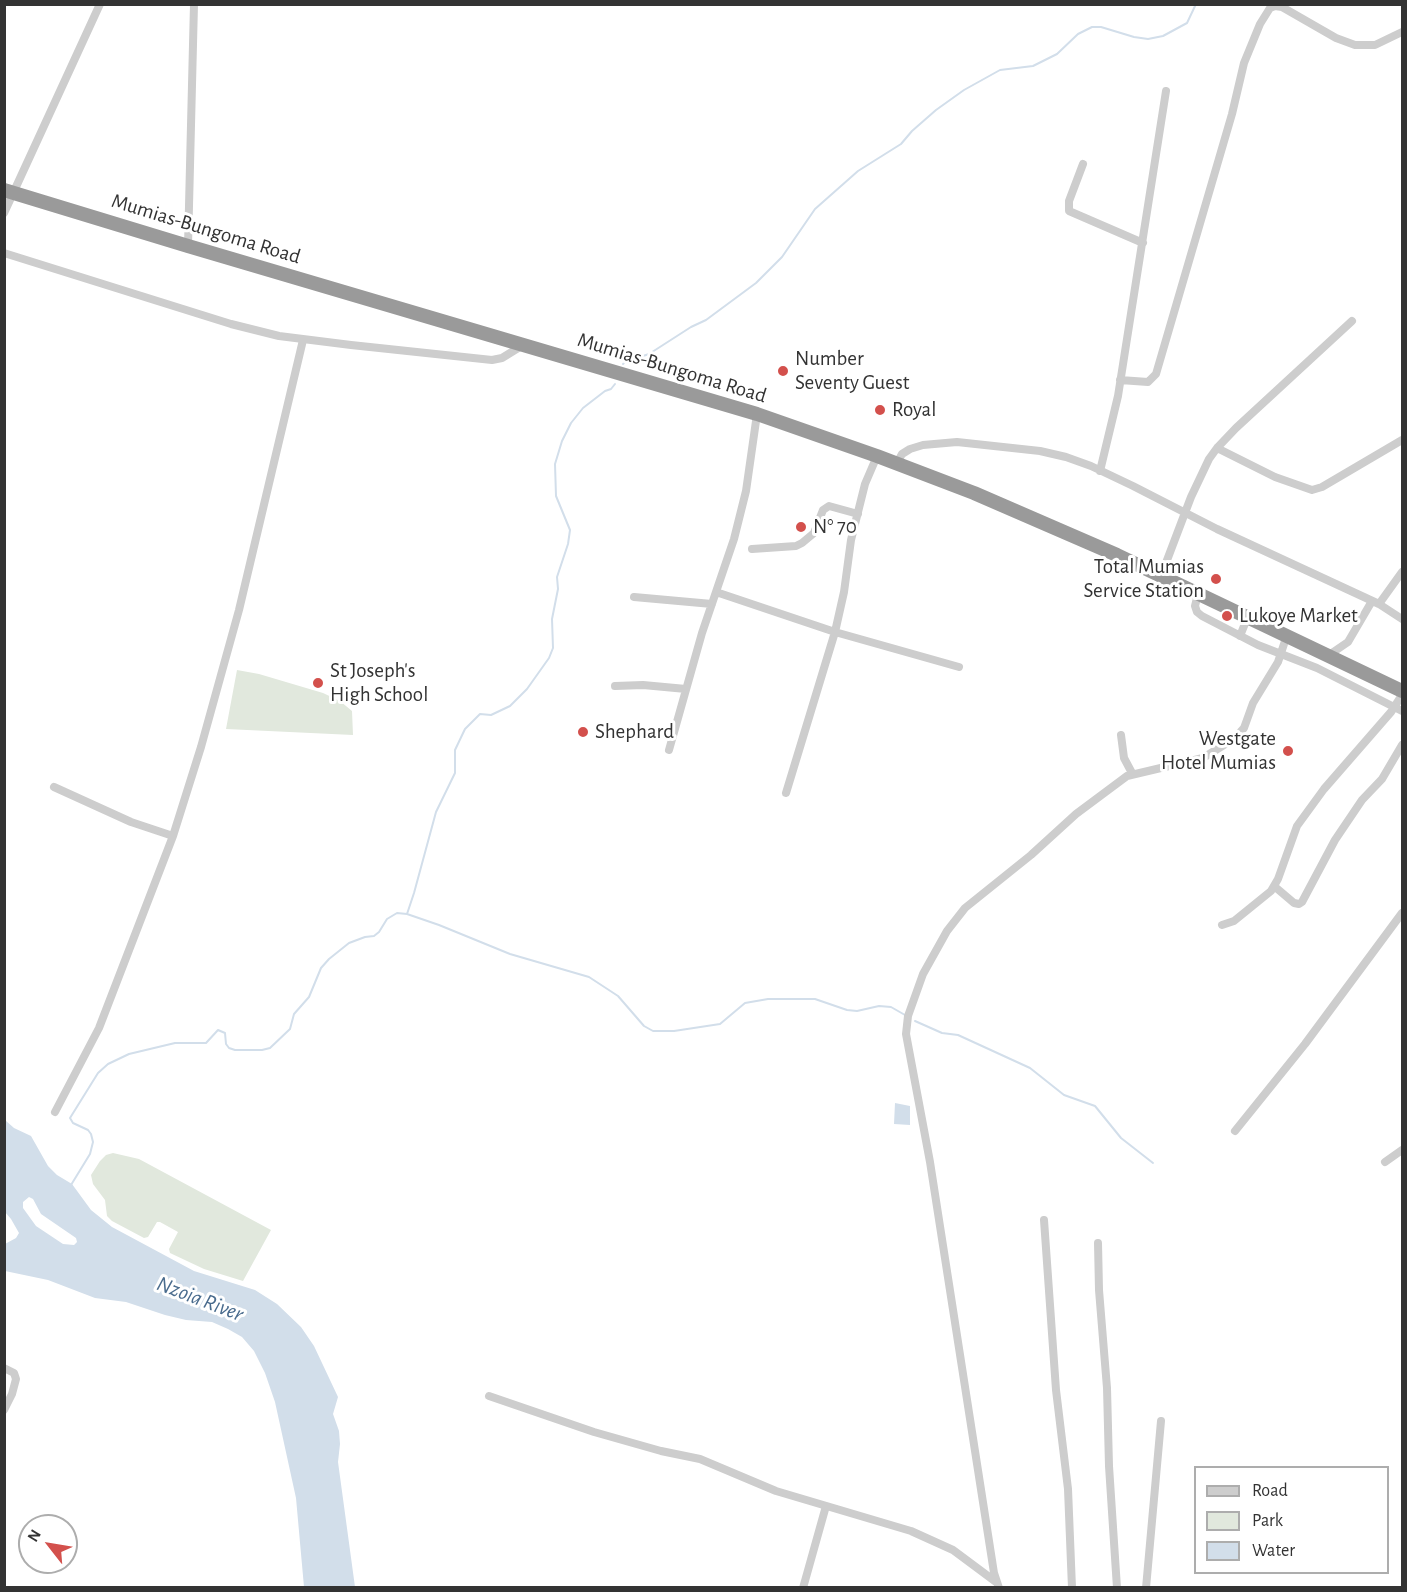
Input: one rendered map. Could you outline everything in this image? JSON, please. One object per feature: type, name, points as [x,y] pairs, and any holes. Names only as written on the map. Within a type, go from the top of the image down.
[{"type":"highway","name":"Mumias-Bungoma Road","points":[[9,191],[757,414],[877,456],[1022,513],[1248,616],[1402,693]]},
{"type":"street","points":[[4,213],[9,191],[99,4]]},
{"type":"street","points":[[188,246],[194,4]]},
{"type":"street","points":[[1120,380],[1148,382],[1156,374],[1232,114],[1244,63],[1260,24],[1270,8],[1278,6],[1286,9],[1336,38],[1355,45],[1374,45],[1402,32]]},
{"type":"street","points":[[1100,471],[1112,426],[1120,380],[1166,91]]},
{"type":"street","points":[[1083,164],[1070,201],[1069,211],[1143,243]]},
{"type":"street","points":[[4,253],[231,324],[303,340],[492,360],[502,358],[523,345]]},
{"type":"street","points":[[1161,576],[1196,485],[1217,448],[1352,321]]},
{"type":"street","points":[[55,1112],[99,1028],[173,837],[201,747],[238,610],[303,340]]},
{"type":"street","points":[[669,750],[712,604],[734,539],[744,500],[757,414]]},
{"type":"street","points":[[1217,448],[1275,477],[1312,490],[1322,487],[1402,440]]},
{"type":"street","points":[[897,464],[902,454],[910,449],[923,445],[957,442],[1040,451],[1066,457],[1100,471],[1375,603],[1402,619]]},
{"type":"street","points":[[786,793],[835,632],[858,514],[877,456]]},
{"type":"street","points":[[752,549],[796,546],[802,543],[817,528],[824,510],[829,506],[858,514]]},
{"type":"street","points":[[1317,668],[1327,654],[1348,642],[1375,603],[1402,573]]},
{"type":"street","points":[[716,592],[842,636],[919,654],[959,667]]},
{"type":"street","points":[[1198,594],[1195,606],[1197,612],[1240,636],[1317,668],[1402,711]]},
{"type":"street","points":[[633,597],[712,604]]},
{"type":"street","points":[[1240,636],[1248,616]]},
{"type":"street","points":[[997,1585],[906,1023],[923,974],[947,931],[965,908],[1031,855],[1076,814],[1132,773],[1203,758],[1235,738],[1244,728],[1253,704],[1292,637]]},
{"type":"street","points":[[1291,657],[1292,637]]},
{"type":"street","points":[[1338,678],[1347,664]]},
{"type":"street","points":[[1365,692],[1374,677]]},
{"type":"street","points":[[615,686],[643,685],[686,689]]},
{"type":"street","points":[[1222,926],[1234,921],[1267,895],[1274,886],[1297,826],[1324,789],[1394,707],[1402,693]]},
{"type":"street","points":[[1121,735],[1124,758],[1132,773]]},
{"type":"street","points":[[1274,886],[1294,903],[1302,902],[1335,840],[1364,796],[1382,779],[1402,745]]},
{"type":"street","points":[[54,787],[131,822],[173,837]]},
{"type":"street","points":[[1234,1131],[1305,1044],[1402,913]]},
{"type":"street","points":[[1385,1162],[1402,1150]]},
{"type":"street","points":[[1044,1220],[1056,1390],[1068,1489],[1072,1587]]},
{"type":"street","points":[[1098,1243],[1117,1587]]},
{"type":"street","points":[[4,1368],[14,1372],[16,1379],[4,1410]]},
{"type":"street","points":[[489,1396],[545,1417],[661,1452],[700,1459],[776,1491],[926,1537],[953,1550],[997,1585]]},
{"type":"street","points":[[1146,1587],[1161,1421]]},
{"type":"street","points":[[803,1587],[826,1506]]},
{"type":"green space","points":[[237,670],[259,674],[323,693],[340,701],[352,711],[353,735],[226,729]]},
{"type":"green space","points":[[113,1153],[139,1159],[271,1230],[243,1281],[204,1269],[170,1253],[169,1249],[178,1232],[160,1222],[157,1222],[148,1237],[144,1238],[112,1221],[107,1216],[105,1200],[93,1184],[91,1175],[106,1155]]},
{"type":"water","points":[[895,1103],[910,1106],[910,1125],[894,1124]]},
{"type":"water","name":"Nzoia River","points":[[5,1120],[14,1128],[31,1136],[48,1166],[72,1184],[91,1210],[112,1227],[194,1271],[255,1290],[277,1304],[301,1327],[314,1346],[338,1397],[333,1414],[339,1431],[338,1462],[355,1587],[304,1587],[296,1498],[275,1402],[254,1351],[242,1337],[212,1322],[186,1320],[126,1302],[95,1298],[48,1280],[5,1271],[5,1244],[16,1238],[19,1233],[5,1212]],"holes":[[[29,1197],[33,1199],[41,1214],[76,1238],[77,1242],[74,1245],[63,1244],[36,1226],[23,1208],[23,1202]]]},
{"type":"waterway","points":[[623,364],[649,354],[706,320],[756,283],[782,257],[815,209],[858,171],[901,144],[936,110],[964,90],[1000,70],[1033,66],[1057,54],[1078,34],[1092,27],[1101,27],[1148,39],[1163,36],[1187,23],[1196,4]]},
{"type":"waterway","points":[[407,914],[436,812],[455,773],[455,750],[465,729],[480,714],[491,715],[510,706],[527,689],[549,658],[553,648],[552,619],[558,589],[557,577],[568,544],[570,530],[556,496],[555,464],[562,441],[571,423],[583,408],[615,384]]},
{"type":"waterway","points":[[71,1185],[90,1154],[93,1142],[88,1130],[73,1123],[70,1118],[98,1073],[108,1064],[129,1054],[175,1043],[206,1043],[218,1030],[225,1033],[226,1044],[229,1048],[235,1050],[270,1048],[290,1029],[294,1014],[309,997],[321,968],[329,959],[349,943],[374,936],[387,919],[397,913],[439,925],[510,954],[589,977],[618,996],[644,1026],[653,1031],[674,1031],[720,1024],[745,1003],[768,999],[815,999],[857,1011],[879,1006],[891,1007],[905,1015]]},
{"type":"waterway","points":[[915,1021],[942,1033],[958,1035],[1030,1068],[1064,1095],[1095,1106],[1121,1138],[1153,1163]]},
{"type":"place","name":"Number Seventy Guest","points":[[783,371]]},
{"type":"place","name":"Royal","points":[[880,410]]},
{"type":"place","name":"N° 70","points":[[801,527]]},
{"type":"place","name":"Total Mumias Service Station","points":[[1216,579]]},
{"type":"place","name":"Lukoye Market","points":[[1227,616]]},
{"type":"place","name":"St Joseph's High School","points":[[318,683]]},
{"type":"place","name":"Shephard","points":[[583,732]]},
{"type":"place","name":"Westgate Hotel Mumias","points":[[1288,751]]}]
